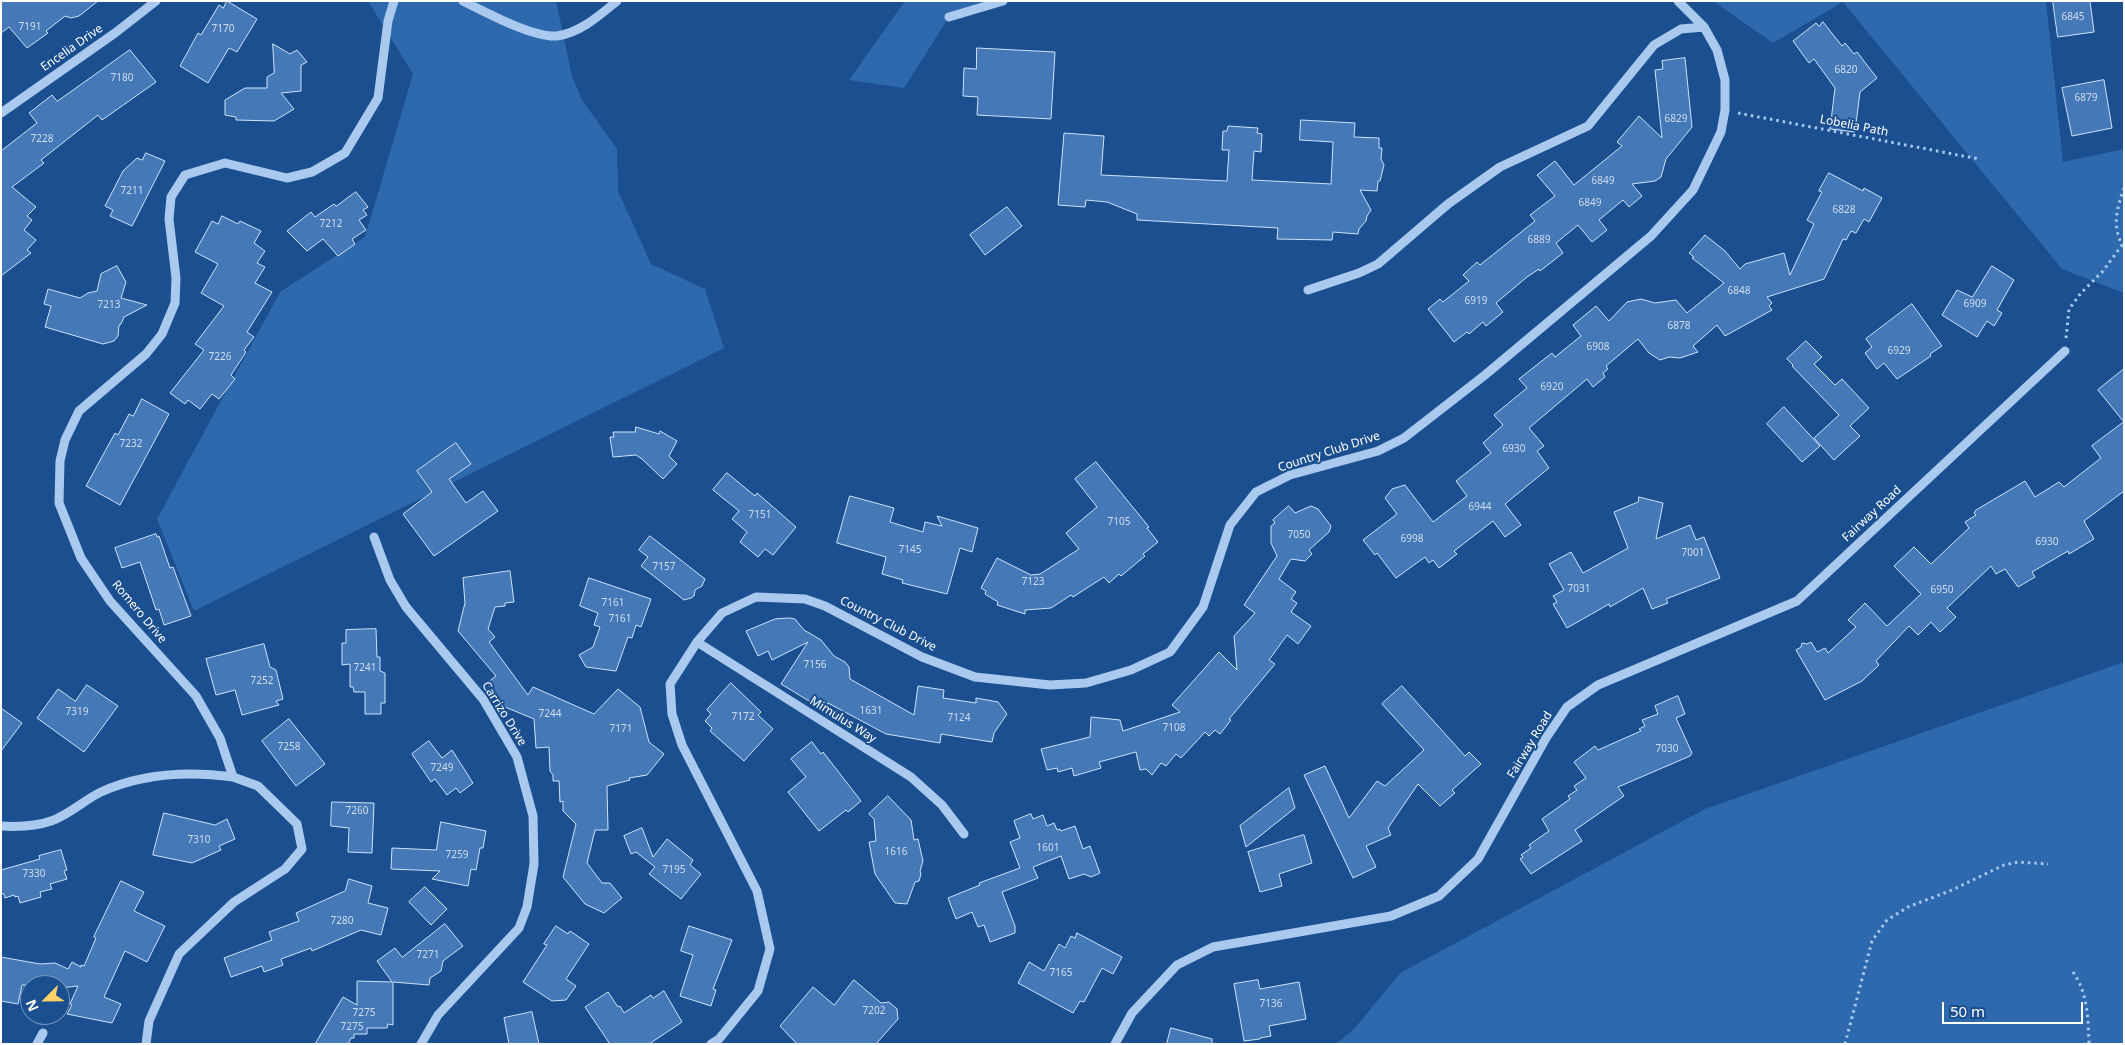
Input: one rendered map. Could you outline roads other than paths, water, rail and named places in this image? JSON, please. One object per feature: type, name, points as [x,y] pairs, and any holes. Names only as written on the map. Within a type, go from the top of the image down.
[{"type":"street","name":"Encelia Drive","points":[[1,113],[115,34],[156,1]]},
{"type":"street","name":"Romero Drive","points":[[233,777],[220,738],[196,696],[110,600],[81,558],[59,503],[60,461],[65,440],[79,411],[146,354],[162,334],[174,303],[176,278],[169,219],[171,196],[185,175],[225,163],[287,178],[312,172],[346,153],[378,98],[388,21],[394,1]]},
{"type":"street","points":[[462,1],[536,34],[556,36],[572,32],[593,21],[617,1]]},
{"type":"street","points":[[949,17],[1003,1]]},
{"type":"street","name":"Country Club Drive","points":[[711,1044],[719,1039],[758,991],[770,949],[757,891],[682,745],[672,714],[670,684],[697,642],[722,613],[756,597],[805,598],[826,606],[922,657],[975,677],[1050,685],[1086,683],[1131,670],[1170,652],[1203,607],[1230,525],[1256,492],[1290,475],[1378,451],[1404,438],[1485,375],[1651,236],[1693,190],[1721,132],[1725,110],[1725,80],[1717,50],[1704,27],[1680,3]]},
{"type":"street","points":[[1308,290],[1359,273],[1378,264],[1448,204],[1500,167],[1588,126],[1654,45],[1681,29],[1704,27]]},
{"type":"street","name":"Fairway Road","points":[[1115,1044],[1132,1013],[1177,965],[1213,948],[1391,916],[1439,896],[1478,859],[1546,738],[1567,707],[1598,685],[1797,601],[2065,351]]},
{"type":"street","name":"Carrizo Drive","points":[[374,537],[390,580],[406,606],[483,699],[517,757],[533,816],[534,864],[528,907],[519,928],[438,1015],[421,1044]]},
{"type":"street","name":"Mimulus Way","points":[[697,642],[911,777],[942,805],[964,834]]},
{"type":"street","points":[[1,826],[27,827],[52,821],[101,792],[152,776],[198,772],[233,777],[258,786],[297,824],[302,849],[285,869],[234,902],[179,954],[149,1021],[146,1044]]},
{"type":"street","points":[[38,1044],[43,1033]]}]
